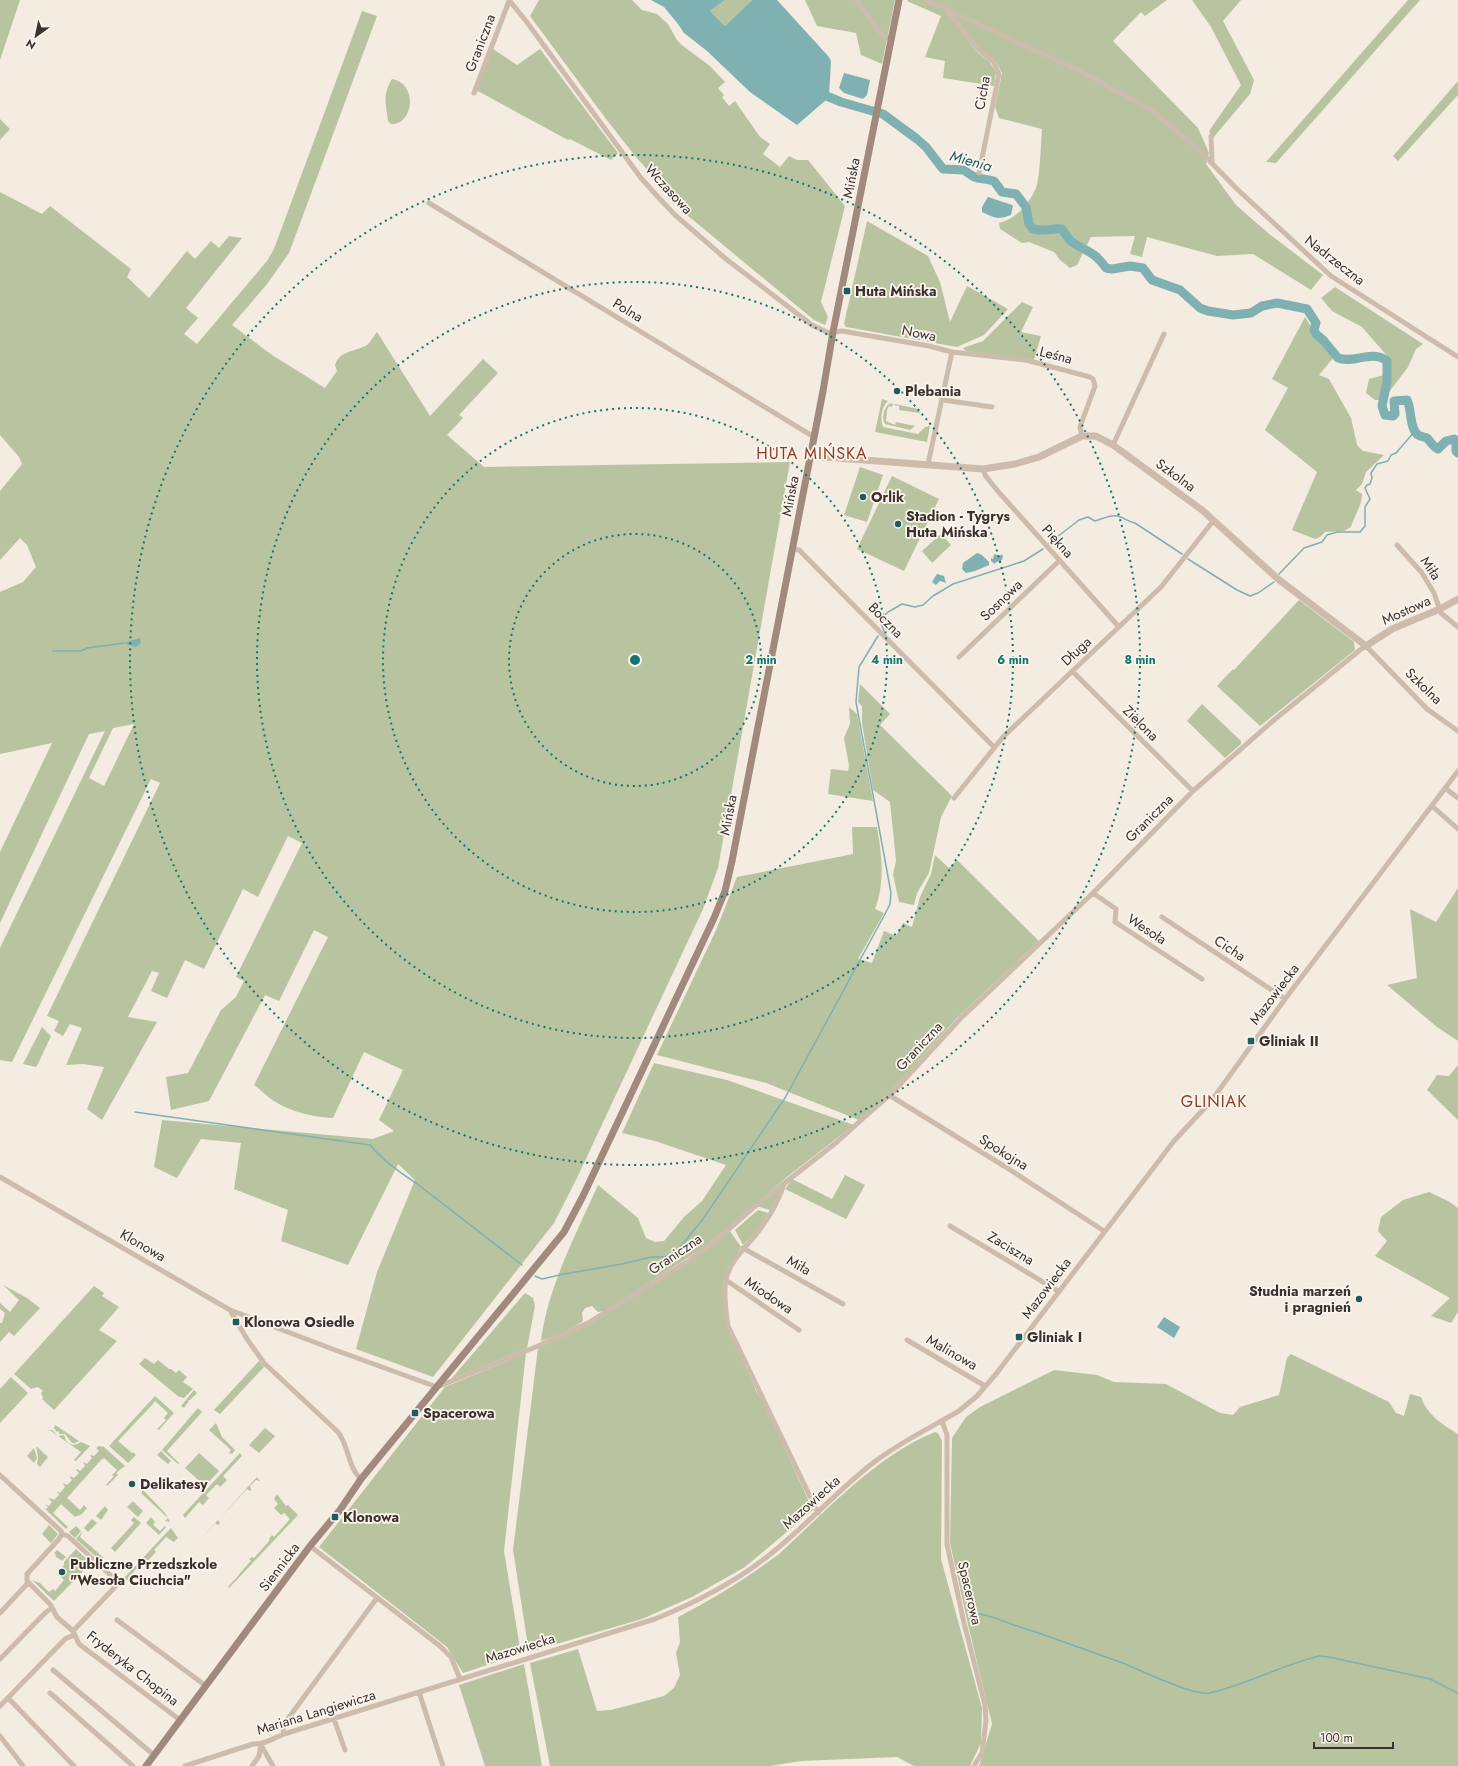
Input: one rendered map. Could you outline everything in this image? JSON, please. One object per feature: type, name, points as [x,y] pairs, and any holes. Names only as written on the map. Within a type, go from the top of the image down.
[{"type":"main road","name":"Mińska","points":[[437,1387],[554,1245],[569,1224],[718,908],[732,865],[811,456],[833,332],[899,0]]},
{"type":"main road","name":"Siennicka","points":[[146,1766],[310,1546],[437,1387]]},
{"type":"street","name":"Wczasowa","points":[[509,0],[641,178],[675,215],[726,259],[812,325],[829,333],[833,332]]},
{"type":"street","name":"Graniczna","points":[[474,93],[509,0]]},
{"type":"street","points":[[856,0],[882,35],[891,39]]},
{"type":"street","name":"Nadrzeczna","points":[[926,0],[1082,72],[1148,108],[1212,163],[1237,189],[1331,276],[1458,357]]},
{"type":"street","name":"Cicha","points":[[948,11],[977,48],[993,61],[999,74],[979,173]]},
{"type":"street","points":[[1210,136],[1212,163]]},
{"type":"street","name":"Polna","points":[[429,203],[814,437]]},
{"type":"street","name":"Nowa","points":[[833,332],[838,330],[952,352],[943,400],[928,464]]},
{"type":"street","points":[[1113,445],[1164,334]]},
{"type":"street","name":"Leśna","points":[[952,352],[997,358],[1018,358],[1090,377],[1093,379],[1095,386],[1080,427],[1082,436]]},
{"type":"street","points":[[943,400],[992,408]]},
{"type":"street","points":[[811,456],[983,469],[1015,464],[1039,457],[1082,436]]},
{"type":"street","name":"Szkolna","points":[[1082,436],[1096,436],[1113,445],[1214,520],[1278,579],[1366,646],[1427,709],[1458,731]]},
{"type":"street","name":"Piękna","points":[[983,469],[985,475],[996,489],[1119,627]]},
{"type":"street","name":"Długa","points":[[954,798],[994,747],[1161,587],[1214,520]]},
{"type":"street","name":"Miła","points":[[1397,545],[1420,569],[1434,593],[1440,609],[1445,617],[1458,628]]},
{"type":"street","name":"Boczna","points":[[793,549],[799,550],[994,747]]},
{"type":"street","name":"Sosnowa","points":[[959,657],[1059,560]]},
{"type":"street","name":"Mostowa","points":[[1366,646],[1399,626],[1440,609],[1458,599]]},
{"type":"street","name":"Graniczna","points":[[437,1387],[538,1346],[590,1322],[687,1262],[714,1242],[784,1183],[837,1142],[889,1095],[961,1018],[1093,893],[1193,791],[1274,720],[1366,646]]},
{"type":"street","name":"Zielona","points":[[1072,671],[1193,791]]},
{"type":"street","name":"Mazowiecka","points":[[454,1682],[655,1619],[700,1600],[752,1569],[774,1552],[872,1464],[903,1443],[942,1421],[969,1403],[986,1386],[1174,1141],[1212,1100],[1285,999],[1458,771]]},
{"type":"street","points":[[1446,788],[1458,798]]},
{"type":"street","points":[[1432,806],[1458,830]]},
{"type":"street","name":"Wesoła","points":[[1093,893],[1116,909],[1115,922],[1202,979]]},
{"type":"street","name":"Cicha","points":[[1162,917],[1285,999]]},
{"type":"street","name":"Spokojna","points":[[889,1095],[1011,1170],[1104,1231]]},
{"type":"street","name":"Klonowa","points":[[0,1177],[230,1310],[247,1339],[264,1362],[338,1432],[345,1444],[355,1473],[362,1479]]},
{"type":"street","points":[[784,1183],[778,1199],[766,1220],[743,1248],[733,1263],[726,1280],[725,1294],[728,1326],[818,1513]]},
{"type":"street","name":"Zaciszna","points":[[950,1226],[1058,1291]]},
{"type":"street","name":"Miła","points":[[743,1248],[843,1304]]},
{"type":"street","name":"Miodowa","points":[[726,1280],[799,1330]]},
{"type":"street","points":[[230,1310],[437,1387]]},
{"type":"street","name":"Malinowa","points":[[907,1340],[986,1386]]},
{"type":"street","name":"Spacerowa","points":[[942,1421],[947,1435],[947,1544],[986,1713],[982,1753],[974,1766]]},
{"type":"street","points":[[0,1475],[61,1531],[62,1534],[68,1536],[118,1581],[115,1587],[73,1633],[0,1706]]},
{"type":"street","points":[[0,1613],[28,1582],[26,1579],[27,1574],[62,1534]]},
{"type":"street","points":[[310,1546],[451,1657],[460,1679]]},
{"type":"street","name":"Fryderyka Chopina","points":[[28,1582],[52,1608],[57,1617],[73,1633],[79,1644],[180,1720]]},
{"type":"street","points":[[284,1734],[284,1724],[377,1598]]},
{"type":"street","points":[[0,1659],[46,1612],[52,1608]]},
{"type":"street","points":[[117,1620],[206,1686]]},
{"type":"street","points":[[53,1670],[154,1755]]},
{"type":"street","name":"Mariana Langiewicza","points":[[185,1766],[253,1744],[261,1744],[284,1734],[454,1682]]},
{"type":"street","points":[[419,1692],[443,1766]]},
{"type":"street","points":[[50,1693],[133,1766]]},
{"type":"street","points":[[8,1698],[74,1766]]},
{"type":"street","points":[[334,1719],[345,1750]]},
{"type":"street","points":[[0,1736],[23,1766]]},
{"type":"street","points":[[252,1766],[259,1756],[261,1744]]},
{"type":"street","points":[[261,1744],[273,1766]]},
{"type":"green space","points":[[0,0],[20,0],[0,60]]},
{"type":"green space","points":[[539,0],[632,0],[642,10],[657,14],[668,24],[677,40],[683,46],[710,66],[725,82],[718,88],[724,95],[722,97],[729,106],[735,101],[760,137],[770,144],[763,154],[780,167],[789,156],[797,160],[808,160],[845,206],[821,302],[828,317],[825,325],[814,320],[687,215],[636,157],[606,119],[530,16]]},
{"type":"green space","points":[[725,0],[752,0],[725,26],[710,11]]},
{"type":"green space","points":[[805,0],[895,0],[882,64],[861,55],[856,33],[817,26]]},
{"type":"green space","points":[[926,0],[946,11],[976,51],[990,62],[996,73],[994,86],[943,78],[945,61],[925,57],[941,16],[907,1]]},
{"type":"green space","points":[[931,0],[1167,0],[1145,16],[1141,12],[1113,41],[1198,128],[1209,153],[1206,164],[1236,205],[1268,233],[1323,275],[1311,290],[1253,254],[1217,256],[1147,237],[1142,257],[1130,254],[1135,236],[1091,237],[1077,265],[1070,268],[1060,260],[1054,252],[1029,242],[1022,243],[1000,229],[999,223],[1011,218],[1022,210],[1030,200],[1036,188],[1042,129],[999,118],[995,107],[1002,73],[997,63],[978,47],[950,11]]},
{"type":"green space","points":[[1192,0],[1241,0],[1223,21],[1254,80],[1250,94],[1213,138],[1209,131],[1241,85],[1211,27]]},
{"type":"green space","points":[[1408,0],[1420,0],[1276,163],[1266,162]]},
{"type":"green space","points":[[362,11],[377,16],[289,253],[267,284],[232,325],[272,355],[325,388],[337,371],[335,365],[337,360],[348,352],[367,345],[377,332],[430,416],[483,359],[498,373],[459,415],[463,418],[447,435],[484,467],[790,462],[718,868],[703,909],[576,1180],[554,1223],[433,1377],[356,1349],[377,1272],[415,1180],[398,1164],[348,1265],[281,1241],[288,1210],[234,1189],[241,1143],[201,1139],[177,1178],[154,1167],[162,1120],[373,1139],[394,1131],[379,1120],[403,1070],[364,1052],[333,1118],[315,1116],[289,1109],[280,1105],[254,1085],[328,937],[314,930],[279,1001],[265,995],[209,1101],[171,1110],[166,1077],[188,1073],[221,1010],[236,997],[244,981],[236,977],[302,843],[288,836],[258,897],[243,889],[204,969],[185,960],[167,998],[151,991],[159,973],[152,971],[128,1017],[157,1022],[102,1120],[87,1109],[104,1067],[83,1064],[66,1065],[82,1028],[70,1024],[63,1036],[54,1031],[59,1021],[47,1016],[160,783],[151,779],[12,1062],[0,1060],[0,948],[105,731],[89,734],[0,923],[0,852],[52,743],[0,754],[0,592],[23,582],[36,567],[27,545],[20,538],[0,560],[0,491],[22,464],[19,457],[0,435],[0,192],[42,214],[50,206],[131,269],[127,277],[149,298],[187,251],[195,259],[211,241],[219,248],[229,236],[242,238],[186,308],[198,318],[184,334],[197,344],[267,261],[274,249]],"holes":[[[134,724],[104,786],[89,778],[113,728]]]},
{"type":"green space","points":[[493,49],[517,65],[540,49],[618,153],[611,160],[570,139],[568,140],[476,90]]},
{"type":"green space","points":[[392,79],[400,82],[406,88],[410,103],[405,118],[399,123],[391,124],[388,121],[386,95]]},
{"type":"green space","points":[[1458,81],[1458,95],[1398,161],[1393,156]]},
{"type":"green space","points":[[0,119],[10,129],[0,140]]},
{"type":"green space","points":[[867,221],[928,256],[940,282],[950,322],[967,286],[1008,309],[984,335],[957,347],[846,327],[844,324]]},
{"type":"green space","points":[[1335,287],[1423,344],[1416,349],[1408,367],[1383,400],[1375,400],[1366,393],[1369,379],[1388,374],[1389,358],[1362,327],[1332,311],[1321,298]]},
{"type":"green space","points":[[1022,302],[1033,307],[1021,332],[1041,336],[1034,360],[966,351],[963,348],[983,341]]},
{"type":"green space","points":[[1305,317],[1314,334],[1334,357],[1319,375],[1329,379],[1351,418],[1357,445],[1363,451],[1384,455],[1366,472],[1362,484],[1356,490],[1362,494],[1362,499],[1351,527],[1344,531],[1325,532],[1320,537],[1315,539],[1292,530],[1317,472],[1265,430],[1288,388],[1272,379]]},
{"type":"green space","points":[[882,399],[888,401],[884,406],[882,413],[883,427],[918,434],[925,427],[930,426],[927,442],[875,432]]},
{"type":"green space","points":[[891,403],[893,404],[892,407],[889,406],[887,410],[886,421],[895,425],[896,422],[915,426],[910,430],[885,424],[883,419],[884,412]]},
{"type":"green space","points":[[894,405],[918,409],[920,413],[899,410],[899,406]]},
{"type":"green space","name":"Orlik","points":[[860,467],[883,475],[867,522],[844,515]]},
{"type":"green space","name":"Stadion - Tygrys Huta Mińska","points":[[892,476],[939,499],[904,571],[857,549]]},
{"type":"green space","points":[[941,534],[951,545],[932,563],[922,551]]},
{"type":"green space","points":[[1299,600],[1354,642],[1355,650],[1260,726],[1217,686],[1233,669],[1234,670]]},
{"type":"green space","points":[[860,684],[890,714],[880,725],[952,796],[941,817],[929,873],[917,893],[914,905],[899,902],[893,874],[896,861],[890,802],[873,790],[862,723],[862,706],[858,702]]},
{"type":"green space","points":[[1202,704],[1241,741],[1241,744],[1225,758],[1187,721]]},
{"type":"green space","points":[[849,707],[857,714],[873,801],[828,794],[831,769],[848,771],[849,766],[844,738],[850,724]]},
{"type":"green space","points":[[852,827],[877,827],[882,869],[880,889],[875,909],[884,913],[858,959],[872,963],[884,931],[896,936],[903,923],[912,927],[920,897],[931,874],[935,855],[949,868],[957,860],[1039,941],[957,1018],[889,1093],[859,1120],[766,1083],[657,1055],[717,928],[737,877],[853,854]]},
{"type":"green space","points":[[1458,888],[1458,1041],[1437,1027],[1387,985],[1417,978],[1410,909],[1436,922]]},
{"type":"green space","points":[[42,1027],[51,1036],[37,1066],[23,1064]]},
{"type":"green space","points":[[654,1063],[727,1080],[854,1125],[787,1177],[700,1250],[605,1311],[598,1312],[592,1306],[585,1308],[582,1313],[582,1322],[559,1335],[541,1341],[544,1321],[556,1282],[572,1242],[598,1185],[638,1218],[646,1238],[655,1242],[664,1241],[684,1217],[702,1201],[726,1165],[655,1141],[622,1133]]},
{"type":"green space","points":[[1458,1065],[1458,1120],[1427,1090],[1437,1075],[1449,1076]]},
{"type":"green space","points":[[845,1175],[865,1185],[846,1219],[785,1189],[792,1179],[832,1199]]},
{"type":"green space","points":[[779,1190],[780,1191],[770,1210],[756,1206]]},
{"type":"green space","points":[[1429,1192],[1448,1201],[1458,1208],[1458,1312],[1451,1323],[1431,1316],[1450,1298],[1375,1256],[1387,1241],[1378,1231],[1381,1217],[1403,1200]]},
{"type":"green space","points":[[758,1210],[768,1213],[756,1232],[743,1245],[735,1230]]},
{"type":"green space","points":[[730,1231],[741,1247],[726,1272],[724,1311],[756,1391],[763,1402],[813,1510],[745,1567],[692,1597],[642,1619],[529,1652],[513,1550],[538,1348],[607,1314]]},
{"type":"green space","points":[[3,1285],[27,1298],[40,1308],[14,1336],[9,1332],[0,1342],[0,1323],[2,1323],[5,1313],[0,1309],[0,1303],[10,1312],[19,1300]]},
{"type":"green space","points":[[94,1286],[104,1293],[102,1296],[119,1307],[99,1330],[117,1341],[54,1410],[42,1399],[41,1393],[43,1391],[38,1387],[31,1389],[14,1374]]},
{"type":"green space","points":[[525,1293],[533,1298],[535,1306],[527,1348],[451,1379]]},
{"type":"green space","points":[[526,1353],[504,1551],[521,1654],[463,1673],[447,1647],[319,1547],[445,1387]]},
{"type":"green space","points":[[1291,1354],[1389,1402],[1396,1413],[1404,1416],[1410,1394],[1421,1397],[1431,1414],[1441,1423],[1458,1434],[1458,1766],[979,1766],[992,1724],[950,1543],[952,1438],[966,1417],[980,1407],[1054,1370],[1097,1375],[1114,1382],[1166,1384],[1220,1413],[1233,1415],[1240,1407],[1279,1395],[1287,1358]]},
{"type":"green space","points":[[145,1358],[154,1364],[158,1360],[176,1373],[179,1370],[187,1377],[183,1382],[193,1389],[184,1398],[179,1397],[139,1364]]},
{"type":"green space","points":[[259,1361],[264,1367],[220,1414],[214,1410]]},
{"type":"green space","points":[[11,1377],[28,1393],[0,1423],[0,1389]]},
{"type":"green space","points":[[194,1390],[197,1393],[190,1400],[188,1400],[189,1401],[184,1408],[181,1406]]},
{"type":"green space","points":[[155,1396],[174,1413],[159,1430],[157,1429],[166,1420],[164,1418],[168,1413],[155,1401],[118,1441],[136,1455],[128,1463],[109,1446]]},
{"type":"green space","points":[[198,1408],[202,1412],[167,1451],[179,1463],[178,1464],[162,1450]]},
{"type":"green space","points":[[216,1423],[222,1437],[235,1450],[232,1454],[229,1453],[231,1450],[209,1430]]},
{"type":"green space","points":[[55,1425],[79,1441],[72,1443],[65,1434],[59,1434],[59,1431],[57,1432],[54,1428]]},
{"type":"green space","points":[[265,1428],[275,1436],[259,1453],[249,1445]]},
{"type":"green space","points":[[935,1432],[938,1433],[942,1441],[941,1559],[982,1708],[981,1743],[970,1766],[914,1766],[897,1757],[801,1761],[770,1766],[550,1766],[530,1663],[578,1649],[597,1711],[611,1710],[664,1696],[674,1688],[680,1675],[676,1653],[680,1642],[678,1617],[730,1588],[767,1563],[779,1554],[852,1486],[872,1470],[914,1442]]},
{"type":"green space","points":[[64,1435],[67,1441],[73,1445],[81,1442],[90,1446],[76,1461],[74,1460],[81,1452],[58,1436]]},
{"type":"green space","points":[[36,1446],[48,1457],[40,1467],[37,1464],[38,1457]]},
{"type":"green space","points":[[99,1446],[104,1447],[125,1466],[116,1473],[118,1475],[107,1486],[106,1485],[114,1476],[112,1475],[117,1470],[104,1458],[101,1460],[67,1498],[80,1510],[84,1505],[87,1508],[82,1514],[75,1517],[61,1504],[53,1513],[68,1527],[66,1529],[43,1507],[46,1509],[48,1507],[45,1504],[49,1506],[52,1502],[49,1499],[54,1500],[59,1495],[57,1491],[60,1493],[65,1487],[63,1483],[67,1485],[72,1480],[70,1476],[74,1478],[79,1473],[76,1470],[77,1469],[80,1471],[85,1466],[83,1462],[87,1464],[92,1458],[90,1455],[94,1456],[99,1451],[96,1448]]},
{"type":"green space","points":[[34,1448],[37,1458],[34,1463],[27,1456]]},
{"type":"green space","points":[[161,1451],[171,1461],[168,1464],[157,1455]]},
{"type":"green space","points":[[199,1453],[219,1471],[205,1486],[185,1468]]},
{"type":"green space","points":[[240,1453],[242,1456],[223,1476],[227,1480],[220,1487],[217,1484],[206,1495],[209,1498],[203,1505],[199,1502],[185,1518],[183,1515]]},
{"type":"green space","points":[[257,1477],[260,1481],[256,1480],[250,1486],[251,1490],[250,1491],[247,1489],[219,1519]]},
{"type":"green space","points":[[143,1490],[165,1513],[168,1518],[141,1493]]},
{"type":"green space","points":[[277,1494],[286,1506],[288,1505],[298,1515],[229,1588],[228,1587],[251,1561],[249,1559],[252,1557],[254,1558],[270,1540],[269,1539],[272,1535],[274,1537],[290,1519],[284,1513],[281,1515],[274,1508],[278,1504],[274,1499]]},
{"type":"green space","points":[[133,1501],[143,1511],[138,1517],[127,1507]]},
{"type":"green space","points":[[105,1506],[108,1510],[101,1520],[96,1516]]},
{"type":"green space","points":[[134,1517],[141,1523],[115,1552],[111,1548],[134,1523],[131,1520]]},
{"type":"green space","points":[[151,1517],[155,1522],[153,1525],[160,1531],[165,1526],[166,1527],[159,1535],[146,1523]]},
{"type":"green space","points":[[92,1519],[97,1523],[88,1532],[84,1528]]},
{"type":"green space","points":[[218,1520],[220,1523],[218,1525],[215,1523]]},
{"type":"green space","points":[[49,1525],[58,1534],[51,1543],[42,1534]]},
{"type":"green space","points":[[76,1526],[81,1531],[75,1538],[69,1532]]},
{"type":"green space","points":[[171,1528],[178,1538],[174,1542],[166,1537],[154,1550],[156,1552],[138,1571],[136,1569],[125,1582],[122,1580]]},
{"type":"green space","points":[[83,1531],[80,1537],[104,1558],[101,1561],[76,1539]]},
{"type":"green space","points":[[76,1549],[91,1563],[54,1601],[32,1580],[40,1583],[49,1592],[53,1589],[55,1591],[64,1580],[57,1573],[64,1565],[64,1562]]},
{"type":"green space","points":[[57,1550],[66,1557],[62,1561],[55,1556],[56,1555],[54,1553]]},
{"type":"green space","points":[[524,1664],[542,1766],[485,1766],[459,1685]]},
{"type":"water","points":[[651,0],[725,0],[710,11],[725,26],[752,0],[777,0],[831,61],[829,94],[826,100],[797,125],[750,92],[707,51],[684,33],[664,7]]},
{"type":"water","points":[[844,73],[870,80],[867,95],[863,99],[844,93],[839,88]]},
{"type":"water","points":[[988,197],[1012,205],[1011,215],[996,218],[982,212],[982,207]]},
{"type":"water","points":[[977,553],[989,562],[989,565],[966,573],[962,569],[963,563]]},
{"type":"water","points":[[994,554],[1000,556],[1002,554],[1003,557],[1001,561],[996,562],[995,564],[991,561]]},
{"type":"water","points":[[937,574],[944,576],[946,583],[940,581],[936,585],[932,582]]},
{"type":"water","points":[[140,638],[141,643],[136,647],[124,643]]},
{"type":"water","points":[[1164,1317],[1180,1327],[1174,1338],[1157,1327]]},
{"type":"waterway","name":"Mienia","points":[[817,92],[841,102],[883,114],[926,147],[943,169],[964,170],[975,177],[994,181],[1002,192],[1016,194],[1026,207],[1029,224],[1033,229],[1062,229],[1071,241],[1098,258],[1106,268],[1112,269],[1130,266],[1143,268],[1152,280],[1180,290],[1200,308],[1208,311],[1233,315],[1251,313],[1262,306],[1277,303],[1307,309],[1316,323],[1314,330],[1316,334],[1338,358],[1351,359],[1375,356],[1387,361],[1387,382],[1382,406],[1385,415],[1393,416],[1395,414],[1394,401],[1407,400],[1415,432],[1421,437],[1427,438],[1433,446],[1438,449],[1446,441],[1454,439],[1456,441],[1456,451],[1458,453]]},
{"type":"waterway","points":[[1279,574],[1304,548],[1322,542],[1327,535],[1337,532],[1360,532],[1365,526],[1365,507],[1370,499],[1365,488],[1370,484],[1372,478],[1371,473],[1377,464],[1388,461],[1391,455],[1396,453],[1415,431]]},
{"type":"waterway","points":[[1048,544],[1079,520],[1088,517],[1095,521],[1109,516],[1115,516],[1135,523],[1182,554]]},
{"type":"waterway","points":[[884,631],[880,620],[888,612],[902,604],[915,607],[923,605],[933,596],[953,584],[1024,561],[1043,549]]},
{"type":"waterway","points":[[1188,559],[1237,590],[1250,596],[1258,593],[1274,582]]},
{"type":"waterway","points":[[535,1276],[542,1279],[652,1257],[665,1257],[677,1251],[703,1219],[785,1098],[885,914],[890,904],[891,893],[856,702],[859,667],[878,636]]},
{"type":"waterway","points":[[53,651],[81,651],[87,648],[124,643]]},
{"type":"waterway","points":[[135,1112],[370,1145],[391,1166],[416,1183],[522,1265]]},
{"type":"waterway","points":[[977,1613],[1054,1638],[1120,1662],[1165,1681],[1201,1693],[1209,1693],[1237,1685],[1291,1664],[1319,1656],[1430,1679],[1458,1693]]},
{"type":"place","name":"Huta Mińska","points":[[847,291]]},
{"type":"place","name":"Plebania","points":[[897,391]]},
{"type":"place","name":"Orlik","points":[[863,497]]},
{"type":"place","name":"Stadion - Tygrys Huta Mińska","points":[[898,524]]},
{"type":"place","name":"Gliniak II","points":[[1251,1041]]},
{"type":"place","name":"Studnia marzeń i pragnień","points":[[1359,1299]]},
{"type":"place","name":"Klonowa Osiedle","points":[[236,1322]]},
{"type":"place","name":"Gliniak I","points":[[1019,1337]]},
{"type":"place","name":"Spacerowa","points":[[415,1413]]},
{"type":"place","name":"Delikatesy","points":[[132,1484]]},
{"type":"place","name":"Klonowa","points":[[335,1517]]},
{"type":"place","name":"Publiczne Przedszkole \"Wesoła Ciuchcia\"","points":[[62,1572]]},
{"type":"district","name":"HUTA MIŃSKA","points":[[812,453]]},
{"type":"district","name":"GLINIAK","points":[[1214,1101]]}]
